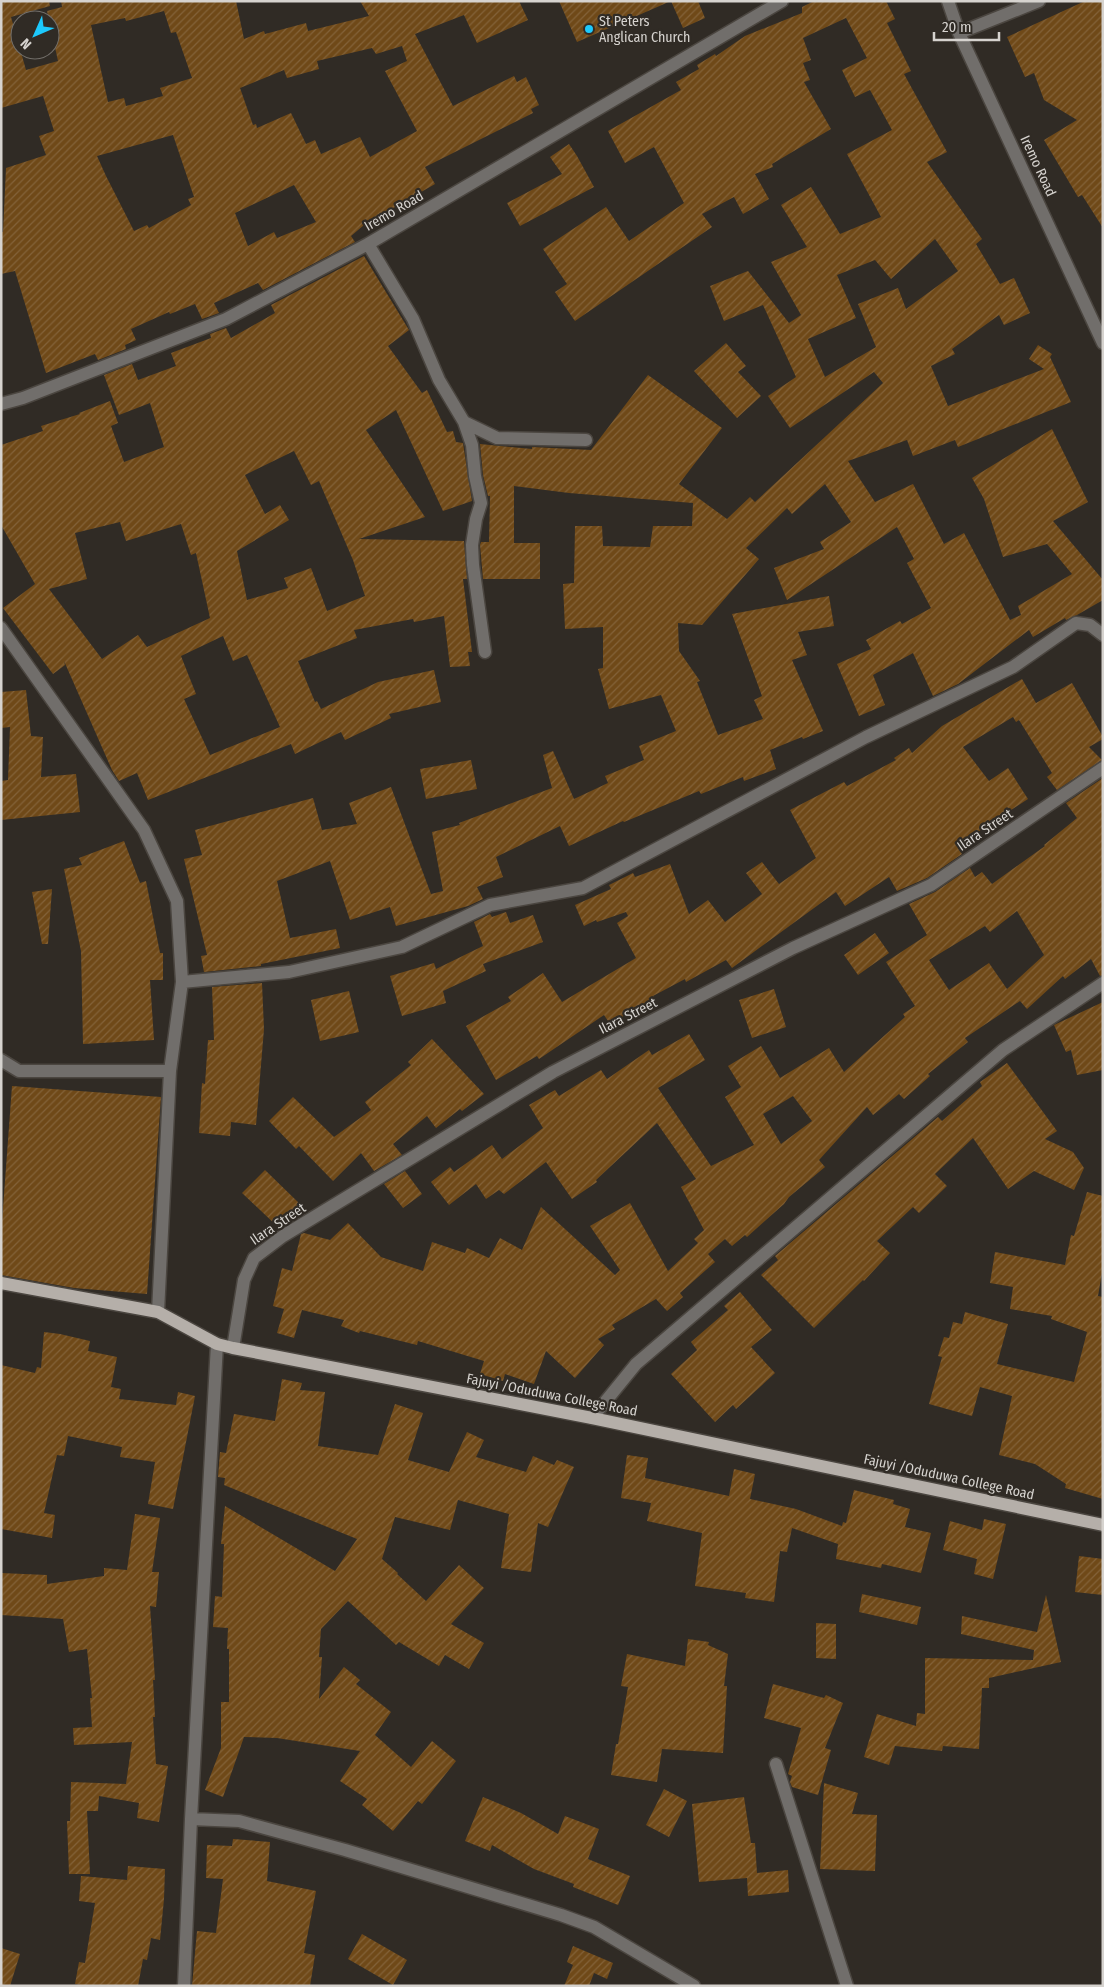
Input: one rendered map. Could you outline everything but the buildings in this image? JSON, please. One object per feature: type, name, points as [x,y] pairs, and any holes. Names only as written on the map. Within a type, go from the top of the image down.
[{"type":"main road","name":"Fajuyi /Oduduwa College Road","points":[[1,1283],[158,1312],[217,1344],[233,1348],[592,1418],[1103,1525]]},
{"type":"street","name":"Iremo Road","points":[[1,404],[23,398],[226,319],[368,244],[782,1]]},
{"type":"street","name":"Iremo Road","points":[[948,1],[959,33],[1103,343]]},
{"type":"street","points":[[959,33],[1039,1]]},
{"type":"street","points":[[368,244],[413,319],[439,380],[464,422],[472,445],[475,476],[481,503],[476,519],[472,545],[473,565],[485,652]]},
{"type":"street","points":[[464,422],[497,438],[586,440]]},
{"type":"street","points":[[182,982],[289,972],[402,947],[490,905],[583,888],[866,736],[1013,666],[1076,623],[1090,625],[1103,634]]},
{"type":"street","points":[[1,628],[144,830],[177,901],[182,982],[170,1071],[158,1312]]},
{"type":"street","name":"Ilara Street","points":[[233,1348],[244,1280],[254,1258],[283,1236],[553,1072],[793,948],[930,885],[1103,768]]},
{"type":"street","points":[[592,1418],[636,1364],[1004,1050],[1103,984]]},
{"type":"street","points":[[1,1060],[19,1071],[170,1071]]},
{"type":"street","points":[[184,1986],[191,1819],[217,1344]]},
{"type":"street","points":[[776,1764],[847,1986]]},
{"type":"street","points":[[191,1819],[239,1821],[345,1850],[562,1915],[594,1927],[694,1986]]},
{"type":"place","name":"St Peters Anglican Church","points":[[589,29]]}]
